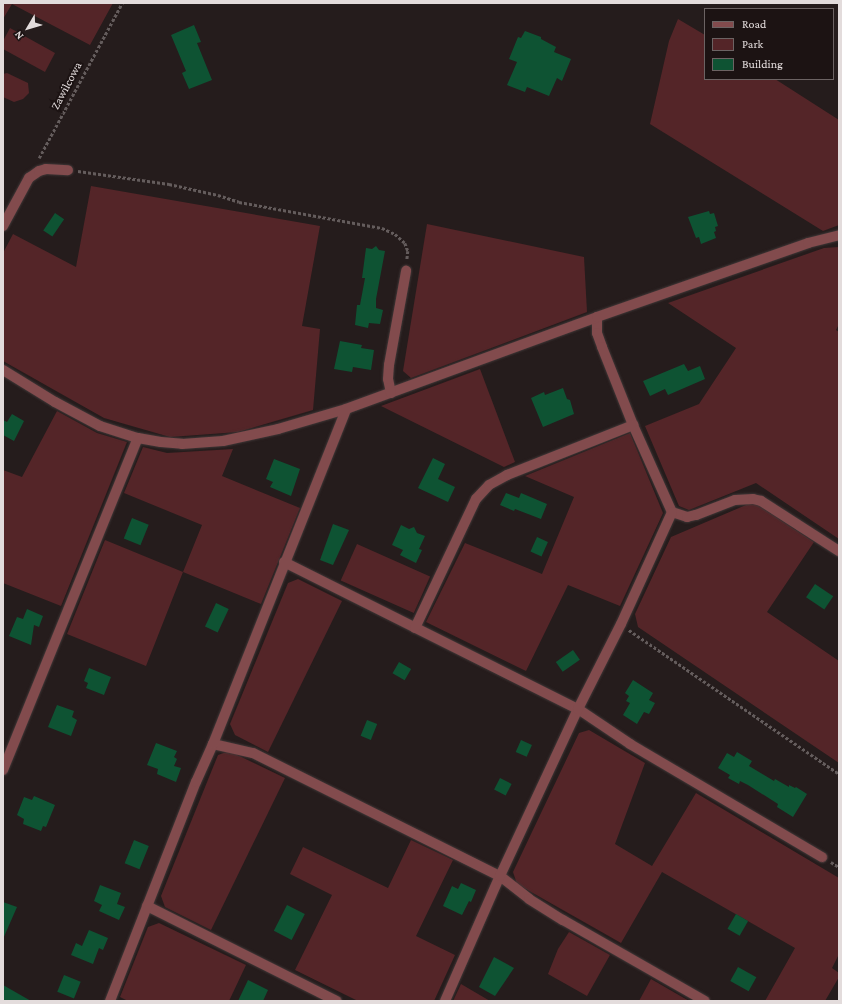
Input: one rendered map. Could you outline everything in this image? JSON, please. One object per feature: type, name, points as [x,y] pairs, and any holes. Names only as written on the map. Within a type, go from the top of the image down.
[{"type":"street","points":[[3,226],[29,178],[39,171],[46,169],[68,170]]},
{"type":"street","points":[[3,370],[55,402],[100,426],[138,438],[182,444],[223,441],[278,429],[346,409],[597,317],[808,243],[839,235]]},
{"type":"street","points":[[391,393],[388,379],[388,365],[406,271]]},
{"type":"street","points":[[597,317],[597,333],[602,347],[633,424],[672,512],[687,517],[735,500],[753,499],[761,501],[839,551]]},
{"type":"street","points":[[110,1001],[196,782],[213,744],[346,409]]},
{"type":"street","points":[[415,628],[476,499],[489,485],[507,474],[633,424]]},
{"type":"street","points":[[3,770],[138,438]]},
{"type":"street","points":[[445,1001],[500,876],[578,709],[621,624],[672,512]]},
{"type":"street","points":[[284,562],[578,709],[630,744],[822,857]]},
{"type":"street","points":[[213,744],[253,753],[500,876],[529,899],[562,920],[705,1001]]},
{"type":"street","points":[[147,906],[337,1001]]},
{"type":"path","name":"Zawilcowa","points":[[29,178],[122,3]]},
{"type":"path","points":[[68,170],[168,184],[218,195],[239,202],[382,228],[395,234],[405,243],[408,252],[406,271]]},
{"type":"path","points":[[621,624],[839,774]]},
{"type":"green space","points":[[3,3],[113,3],[90,45],[12,4],[3,19]]},
{"type":"green space","points":[[678,19],[704,34],[704,80],[777,80],[839,120],[839,225],[823,231],[650,124],[669,41]]},
{"type":"green space","points":[[10,28],[55,53],[45,72],[3,49],[3,41]]},
{"type":"green space","points":[[7,73],[28,83],[29,93],[23,99],[14,102],[3,97],[3,74]]},
{"type":"green space","points":[[91,186],[320,226],[302,326],[320,329],[313,410],[238,432],[170,437],[104,418],[3,361],[3,253],[13,234],[76,267]]},
{"type":"green space","points":[[427,224],[584,257],[587,312],[411,378],[403,371]]},
{"type":"green space","points":[[839,247],[839,324],[836,330],[839,332],[839,539],[756,483],[689,510],[679,506],[645,426],[699,404],[736,348],[668,303],[824,248]]},
{"type":"green space","points":[[480,369],[515,462],[504,467],[381,406]]},
{"type":"green space","points":[[57,411],[97,433],[127,442],[61,606],[3,583],[3,470],[22,477]]},
{"type":"green space","points":[[630,433],[663,513],[620,606],[568,585],[526,671],[426,622],[465,543],[542,574],[574,497],[525,476]]},
{"type":"green space","points":[[143,447],[167,453],[233,449],[222,476],[300,508],[261,604],[183,572],[202,525],[124,493]]},
{"type":"green space","points":[[753,502],[814,542],[767,612],[839,661],[839,763],[638,627],[635,614],[671,537]]},
{"type":"green space","points":[[105,540],[183,572],[146,666],[67,634]]},
{"type":"green space","points":[[357,544],[430,577],[414,613],[341,581]]},
{"type":"green space","points":[[298,579],[342,601],[268,752],[235,735],[230,724],[288,583]]},
{"type":"green space","points":[[589,730],[645,763],[615,844],[652,866],[696,793],[839,878],[839,954],[832,968],[839,973],[839,977],[825,1001],[765,1001],[795,948],[662,872],[621,943],[517,884],[513,872],[579,733]]},
{"type":"green space","points":[[229,751],[285,778],[211,930],[165,907],[161,896],[218,755]]},
{"type":"green space","points":[[411,840],[453,860],[416,936],[455,955],[434,1001],[358,1001],[295,970],[332,895],[290,874],[303,847],[388,888]]},
{"type":"green space","points":[[159,923],[246,965],[229,1001],[128,1001],[120,997],[148,927]]},
{"type":"green space","points":[[569,932],[610,955],[587,996],[548,974],[558,949]]},
{"type":"green space","points":[[651,979],[689,1001],[639,1001]]},
{"type":"green space","points":[[461,984],[490,1001],[453,1001]]},
{"type":"building","points":[[194,25],[201,42],[197,43],[212,80],[189,89],[182,73],[186,71],[171,35]]},
{"type":"building","points":[[525,31],[541,37],[541,39],[556,47],[554,52],[571,59],[562,81],[557,78],[549,96],[527,87],[525,92],[507,85],[517,62],[509,59],[518,37],[521,38]]},
{"type":"building","points":[[709,211],[710,214],[714,213],[718,226],[715,227],[716,231],[714,232],[716,238],[701,244],[699,237],[696,238],[688,217]]},
{"type":"building","points":[[55,213],[64,219],[52,237],[43,230]]},
{"type":"building","points":[[376,246],[379,250],[385,251],[376,299],[376,308],[383,310],[380,324],[369,323],[368,328],[355,325],[357,305],[360,305],[365,278],[362,278],[366,248],[372,249]]},
{"type":"building","points":[[340,341],[362,345],[361,348],[374,350],[371,370],[353,367],[352,372],[334,369]]},
{"type":"building","points":[[684,364],[688,371],[700,366],[705,379],[668,395],[665,389],[650,396],[643,381]]},
{"type":"building","points":[[563,388],[567,399],[570,400],[574,414],[543,427],[531,398],[544,392],[545,395]]},
{"type":"building","points":[[12,414],[24,421],[14,441],[3,435],[3,420],[7,422]]},
{"type":"building","points":[[433,458],[445,464],[438,479],[455,487],[448,502],[418,488]]},
{"type":"building","points":[[274,459],[300,469],[291,496],[270,487],[273,482],[266,479]]},
{"type":"building","points":[[506,493],[519,498],[521,493],[547,504],[541,519],[500,505]]},
{"type":"building","points":[[132,518],[149,525],[140,545],[124,538]]},
{"type":"building","points":[[333,524],[349,530],[333,565],[320,560]]},
{"type":"building","points":[[401,525],[409,529],[414,527],[417,533],[425,536],[419,549],[422,550],[416,563],[400,555],[403,550],[392,545]]},
{"type":"building","points":[[537,537],[548,542],[541,556],[530,552]]},
{"type":"building","points":[[815,584],[833,596],[824,610],[806,597]]},
{"type":"building","points":[[216,603],[229,609],[218,632],[205,627]]},
{"type":"building","points":[[27,609],[43,616],[39,627],[34,625],[31,645],[9,636],[17,617],[23,619]]},
{"type":"building","points":[[573,650],[580,660],[563,672],[556,662]]},
{"type":"building","points":[[399,662],[411,669],[405,680],[392,673]]},
{"type":"building","points":[[89,668],[111,677],[104,695],[86,688],[88,683],[84,681]]},
{"type":"building","points":[[633,680],[653,693],[649,700],[655,703],[649,714],[644,712],[637,724],[623,715],[630,703],[626,701],[629,696],[625,693]]},
{"type":"building","points":[[57,705],[74,711],[72,717],[77,720],[71,736],[48,727]]},
{"type":"building","points":[[367,720],[377,724],[371,740],[361,736]]},
{"type":"building","points":[[521,740],[532,745],[527,757],[516,752]]},
{"type":"building","points":[[156,743],[177,751],[174,757],[177,759],[174,766],[181,768],[176,782],[157,774],[158,769],[147,765]]},
{"type":"building","points":[[737,752],[752,761],[749,766],[774,781],[775,779],[789,787],[789,785],[795,788],[796,787],[807,794],[793,817],[777,807],[778,804],[748,785],[740,781],[739,784],[728,778],[730,775],[718,768],[727,753],[734,757]]},
{"type":"building","points":[[500,778],[512,784],[506,795],[494,790]]},
{"type":"building","points":[[34,796],[55,805],[46,827],[43,826],[41,831],[23,824],[24,819],[17,815],[24,797],[32,800]]},
{"type":"building","points":[[134,840],[149,846],[139,869],[125,863]]},
{"type":"building","points":[[461,883],[476,890],[471,902],[469,901],[462,915],[443,906],[452,886],[458,889]]},
{"type":"building","points":[[100,885],[121,893],[117,904],[125,907],[119,920],[99,911],[102,905],[94,901]]},
{"type":"building","points":[[3,902],[17,907],[3,939]]},
{"type":"building","points":[[287,905],[305,914],[292,940],[274,931]]},
{"type":"building","points":[[736,914],[748,921],[740,936],[728,929]]},
{"type":"building","points":[[89,930],[108,938],[103,950],[99,948],[93,964],[71,955],[76,943],[82,946]]},
{"type":"building","points":[[494,957],[514,968],[495,996],[479,987]]},
{"type":"building","points":[[738,967],[756,977],[749,991],[730,981]]},
{"type":"building","points":[[64,975],[81,982],[74,998],[57,992]]},
{"type":"building","points":[[248,980],[268,990],[263,1001],[238,1001]]},
{"type":"building","points":[[3,985],[31,1001],[3,1001]]}]
